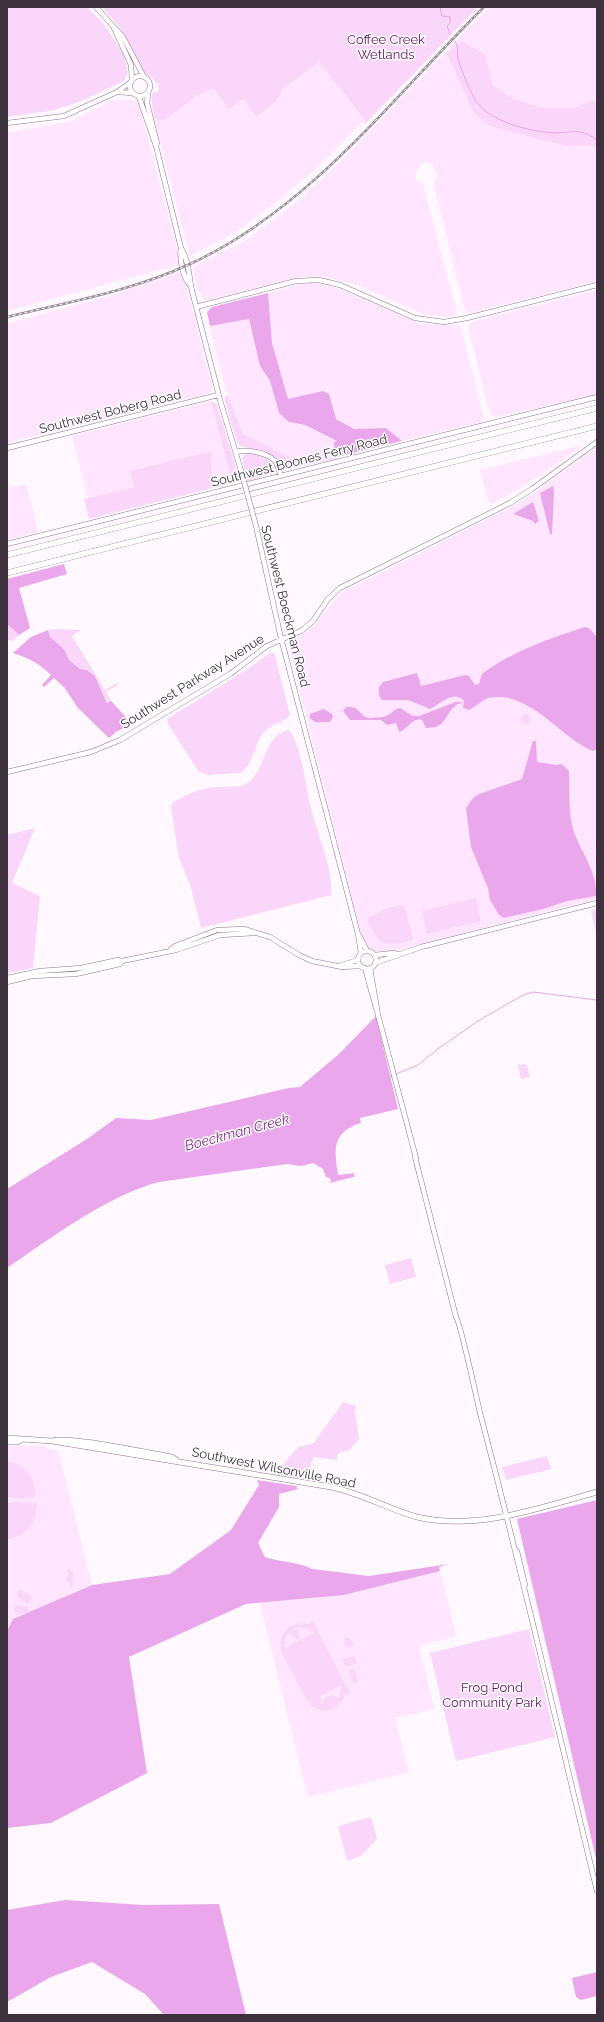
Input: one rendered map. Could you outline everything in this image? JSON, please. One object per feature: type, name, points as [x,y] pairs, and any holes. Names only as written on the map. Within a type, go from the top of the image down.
[{"type":"highway","points":[[7,555],[597,408]]},
{"type":"highway","points":[[7,573],[597,426]]},
{"type":"main road","points":[[96,7],[114,28],[117,29],[144,77],[150,83],[148,92],[139,96],[117,92]]},
{"type":"main road","points":[[114,28],[131,65],[130,87],[133,94]]},
{"type":"main road","points":[[7,123],[64,116],[117,92],[137,76],[144,77]]},
{"type":"main road","name":"Southwest Boeckman Road","points":[[148,92],[147,104],[157,143],[156,146]]},
{"type":"main road","name":"Southwest Boeckman Road","points":[[139,96],[156,146],[181,248],[180,254],[183,267],[187,282],[190,285],[218,395],[236,452],[256,526],[282,640],[358,934],[361,953]]},
{"type":"main road","points":[[196,307],[296,281],[319,280],[340,285],[416,318],[444,322],[467,318],[597,285]]},
{"type":"main road","name":"Southwest Boberg Road","points":[[7,448],[218,395]]},
{"type":"main road","name":"Southwest Boones Ferry Road","points":[[7,544],[597,397]]},
{"type":"main road","name":"Southwest Parkway Avenue","points":[[7,772],[91,752],[109,746],[222,679],[266,647],[297,634],[307,626],[320,612],[328,599],[340,588],[519,498],[597,442]]},
{"type":"main road","points":[[236,452],[251,451],[272,459],[277,464],[281,476]]},
{"type":"main road","points":[[7,978],[40,971],[81,968],[118,960],[122,961],[171,949],[176,950],[220,934],[255,933],[270,937],[299,955],[312,961],[338,966],[370,968],[376,963],[398,954],[597,903]]},
{"type":"main road","name":"Southwest Boeckman Road","points":[[358,934],[367,951]]},
{"type":"main road","points":[[358,960],[361,953],[367,951],[375,955],[393,953],[398,954]]},
{"type":"main road","points":[[375,955],[376,963]]},
{"type":"main road","points":[[338,966],[358,960]]},
{"type":"main road","points":[[358,960],[362,967],[374,1006],[377,1009]]},
{"type":"main road","points":[[7,982],[32,976],[76,974],[120,964],[122,961]]},
{"type":"main road","points":[[370,968],[377,1009],[428,1204],[432,1228],[434,1230],[456,1317],[455,1320],[506,1515],[597,1890]]},
{"type":"main road","name":"Southwest Wilsonville Road","points":[[7,1438],[16,1438],[20,1440]]},
{"type":"main road","name":"Southwest Wilsonville Road","points":[[7,1442],[20,1440],[52,1441],[298,1481],[348,1491],[397,1511],[430,1519],[471,1521],[506,1515],[597,1492]]},
{"type":"shaded area","points":[[489,7],[597,7],[597,281],[471,313],[465,311],[434,184],[438,173],[431,163],[424,162],[415,173],[417,181],[423,185],[456,309],[455,314],[452,317],[426,315],[357,285],[322,276],[300,277],[208,300],[203,298],[197,289],[193,267],[247,240],[303,197],[344,158]]},
{"type":"shaded area","points":[[319,62],[365,119],[324,161],[279,200],[237,231],[190,256],[154,118],[163,121],[200,94],[214,89],[229,109],[243,98],[256,116],[276,102],[283,89]]},
{"type":"shaded area","points":[[125,99],[136,101],[140,108],[181,264],[7,311],[7,133],[69,122],[112,100]]},
{"type":"shaded area","points":[[183,271],[212,387],[210,393],[7,443],[7,324],[116,294]]},
{"type":"shaded area","points":[[311,283],[322,284],[342,290],[421,324],[457,325],[461,327],[484,419],[482,422],[402,441],[386,428],[354,429],[336,419],[329,394],[288,399],[272,343],[268,293]]},
{"type":"shaded area","points":[[597,290],[597,395],[495,417],[490,414],[469,330],[470,324],[475,321]]},
{"type":"shaded area","points":[[268,293],[272,343],[288,399],[323,391],[329,394],[336,419],[354,429],[386,428],[402,441],[337,457],[335,455],[334,442],[337,441],[305,425],[289,422],[279,413],[270,381],[260,366],[249,319],[210,326],[207,312],[212,307]]},
{"type":"shaded area","points":[[249,319],[254,345],[266,377],[270,381],[278,411],[289,422],[305,425],[319,433],[335,438],[338,441],[335,454],[337,457],[320,461],[299,462],[243,434],[225,387],[210,326]]},
{"type":"shaded area","points":[[211,401],[232,483],[213,488],[211,478],[212,451],[131,472],[134,487],[88,498],[72,436]]},
{"type":"shaded area","points":[[583,445],[527,484],[490,505],[480,470]]},
{"type":"shaded area","points":[[597,447],[597,899],[375,956],[369,955],[366,952],[289,649],[290,645],[293,640],[312,627],[342,592],[521,502]]},
{"type":"shaded area","points":[[26,484],[38,532],[7,540],[7,488]]},
{"type":"shaded area","points":[[553,486],[552,535],[550,534],[540,493]]},
{"type":"shaded area","points":[[533,502],[539,521],[535,524],[533,521],[513,514]]},
{"type":"shaded area","points":[[64,564],[67,574],[19,588],[30,628],[19,635],[7,624],[7,579]]},
{"type":"shaded area","points":[[585,627],[589,628],[597,637],[597,749],[593,751],[568,736],[531,707],[503,697],[488,698],[469,710],[463,708],[464,701],[455,697],[451,697],[430,709],[408,700],[382,700],[379,695],[379,687],[383,682],[417,673],[421,686],[465,675],[469,676],[475,685],[479,684],[482,674],[518,652],[544,641]]},
{"type":"shaded area","points":[[48,630],[50,637],[64,649],[69,660],[80,669],[87,670],[95,676],[107,703],[111,701],[125,716],[131,726],[117,731],[109,738],[78,708],[64,687],[54,678],[44,687],[42,685],[51,675],[47,671],[34,662],[13,653],[31,637]]},
{"type":"shaded area","points":[[456,702],[463,702],[457,704],[444,721],[438,726],[426,728],[422,720],[415,720],[399,732],[396,723],[387,725],[381,720],[350,720],[343,711],[346,707],[355,708],[367,718],[371,718],[385,717],[396,709],[400,708],[413,716],[419,716]]},
{"type":"shaded area","points":[[324,709],[332,714],[333,717],[330,722],[315,722],[310,718],[310,714]]},
{"type":"shaded area","points":[[533,741],[536,741],[537,762],[556,765],[562,764],[569,771],[571,822],[594,878],[596,896],[567,901],[543,909],[504,918],[499,915],[490,900],[488,888],[471,847],[466,808],[473,798],[479,794],[522,779]]},
{"type":"shaded area","points":[[376,1016],[398,1109],[360,1118],[361,1123],[345,1131],[340,1137],[336,1149],[338,1175],[354,1173],[354,1177],[329,1183],[331,1181],[330,1178],[326,1177],[323,1169],[313,1163],[301,1166],[287,1164],[159,1182],[140,1188],[100,1207],[61,1231],[7,1268],[7,1189],[87,1139],[116,1118],[151,1120],[289,1088],[300,1087],[339,1054]]},
{"type":"shaded area","points":[[7,1446],[44,1446],[48,1449],[58,1450],[92,1585],[73,1592],[7,1631]]},
{"type":"shaded area","points":[[257,1480],[296,1486],[298,1489],[279,1494],[279,1507],[258,1543],[265,1557],[302,1565],[312,1569],[369,1576],[449,1564],[439,1567],[440,1571],[344,1595],[246,1604],[129,1657],[147,1773],[51,1823],[7,1828],[7,1631],[13,1619],[92,1585],[170,1574],[231,1530],[259,1485]]},
{"type":"shaded area","points":[[597,1500],[597,1863],[517,1519]]},
{"type":"shaded area","points":[[440,1571],[456,1636],[419,1646],[434,1709],[395,1718],[409,1772],[308,1797],[260,1603],[344,1595]]},
{"type":"shaded area","points":[[65,1900],[144,1905],[219,1904],[246,2015],[164,2015],[145,1994],[92,1962],[51,1977],[7,2002],[7,1910]]},
{"type":"shaded area","points":[[597,1972],[597,1996],[581,2000],[576,1997],[572,1978]]},
{"type":"green space","points":[[7,7],[87,7],[102,22],[123,54],[128,72],[124,81],[79,102],[54,110],[7,117]]},
{"type":"green space","name":"Coffee Creek Wetlands","points":[[102,7],[478,7],[365,124],[364,119],[319,62],[283,89],[276,102],[256,117],[243,99],[229,109],[214,89],[200,94],[163,121],[154,118],[151,97],[153,92],[158,92],[159,85],[143,71],[120,28]]},
{"type":"green space","points":[[461,41],[485,54],[493,85],[510,97],[542,108],[575,108],[592,100],[597,103],[597,149],[591,145],[566,146],[490,126],[474,113],[446,52],[449,52]]},
{"type":"green space","points":[[228,395],[243,434],[299,462],[320,461],[337,457],[339,459],[291,468],[268,454],[240,446],[237,442],[224,398]]},
{"type":"green space","points":[[211,401],[217,404],[240,481],[232,483]]},
{"type":"green space","points":[[212,451],[211,478],[213,488],[89,519],[84,499],[134,487],[130,471]]},
{"type":"green space","points":[[246,454],[257,455],[265,458],[274,466],[273,473],[247,482],[242,458]]},
{"type":"green space","points":[[7,624],[19,635],[12,641],[7,639]]},
{"type":"green space","points":[[48,630],[81,630],[72,636],[105,690],[117,683],[118,685],[106,692],[111,701],[108,703],[95,676],[87,670],[80,669],[69,660],[64,649],[50,637]]},
{"type":"green space","points":[[270,653],[274,653],[276,659],[290,715],[264,732],[249,764],[241,773],[208,775],[199,772],[168,724],[167,719],[243,672]]},
{"type":"green space","points":[[524,714],[528,714],[531,719],[528,724],[524,724],[521,721],[521,717]]},
{"type":"green space","points":[[289,730],[297,746],[312,812],[328,864],[331,895],[201,928],[191,887],[179,858],[171,808],[172,803],[199,790],[214,787],[235,787],[249,782],[255,776],[275,738],[281,733]]},
{"type":"green space","points":[[35,828],[12,883],[40,896],[33,968],[7,973],[7,835]]},
{"type":"green space","points":[[476,898],[481,921],[427,934],[422,911]]},
{"type":"green space","points":[[402,905],[405,907],[413,940],[389,944],[379,940],[371,928],[367,918],[388,908]]},
{"type":"green space","points":[[597,909],[597,931],[596,933],[591,911]]},
{"type":"green space","points":[[518,1065],[527,1065],[530,1077],[521,1079]]},
{"type":"green space","points":[[411,1258],[416,1277],[390,1284],[385,1265]]},
{"type":"green space","points":[[343,1402],[356,1406],[355,1411],[359,1439],[349,1451],[340,1452],[337,1456],[337,1460],[314,1457],[305,1478],[276,1473],[298,1447],[314,1443]]},
{"type":"green space","points":[[547,1456],[551,1469],[506,1480],[502,1467]]},
{"type":"green space","points":[[7,1461],[19,1465],[32,1478],[35,1497],[24,1497],[24,1499],[7,1497]]},
{"type":"green space","points":[[7,1503],[37,1503],[37,1510],[33,1522],[25,1532],[14,1538],[7,1539]]},
{"type":"green space","points":[[68,1568],[73,1572],[72,1589],[66,1579],[69,1573],[67,1571]]},
{"type":"green space","points":[[20,1589],[32,1596],[28,1604],[18,1598],[17,1593]]},
{"type":"green space","points":[[15,1605],[28,1607],[28,1612],[16,1615],[14,1610]]},
{"type":"green space","points":[[313,1621],[350,1693],[345,1694],[337,1707],[331,1710],[323,1711],[322,1715],[322,1711],[312,1706],[307,1701],[282,1653],[280,1643],[282,1634],[289,1627],[299,1623],[309,1624]],"holes":[[[300,1627],[308,1629],[313,1633],[285,1648],[285,1640],[288,1634]],[[341,1686],[339,1698],[331,1695],[325,1698],[322,1705],[320,1696]]]},
{"type":"green space","points":[[299,1629],[299,1640],[289,1634],[293,1630]]},
{"type":"green space","name":"Frog Pond Community Park","points":[[529,1629],[555,1737],[456,1761],[430,1653]]},
{"type":"green space","points":[[347,1637],[351,1640],[354,1646],[346,1648],[344,1638]]},
{"type":"green space","points":[[355,1656],[357,1664],[345,1667],[343,1659]]},
{"type":"green space","points":[[355,1669],[358,1682],[352,1683],[349,1670]]},
{"type":"green space","points":[[371,1817],[377,1839],[361,1856],[347,1861],[338,1826]]},
{"type":"waterway","points":[[440,7],[442,16],[450,17],[450,23],[447,26],[450,34]]},
{"type":"waterway","points":[[455,41],[459,62],[472,93],[482,108],[491,115],[522,128],[553,133],[581,132],[586,133],[597,140]]},
{"type":"waterway","name":"Boeckman Creek","points":[[396,1074],[418,1065],[439,1048],[478,1021],[523,995],[533,992],[597,1000]]},
{"type":"waterway","name":"Boeckman Creek","points":[[7,1237],[24,1225],[39,1220],[96,1186],[229,1142],[264,1137],[296,1127],[330,1109],[360,1087],[375,1084],[393,1076]]},
{"type":"railway","points":[[7,317],[100,295],[146,282],[190,264],[234,241],[274,213],[312,182],[348,149],[484,7]]}]
